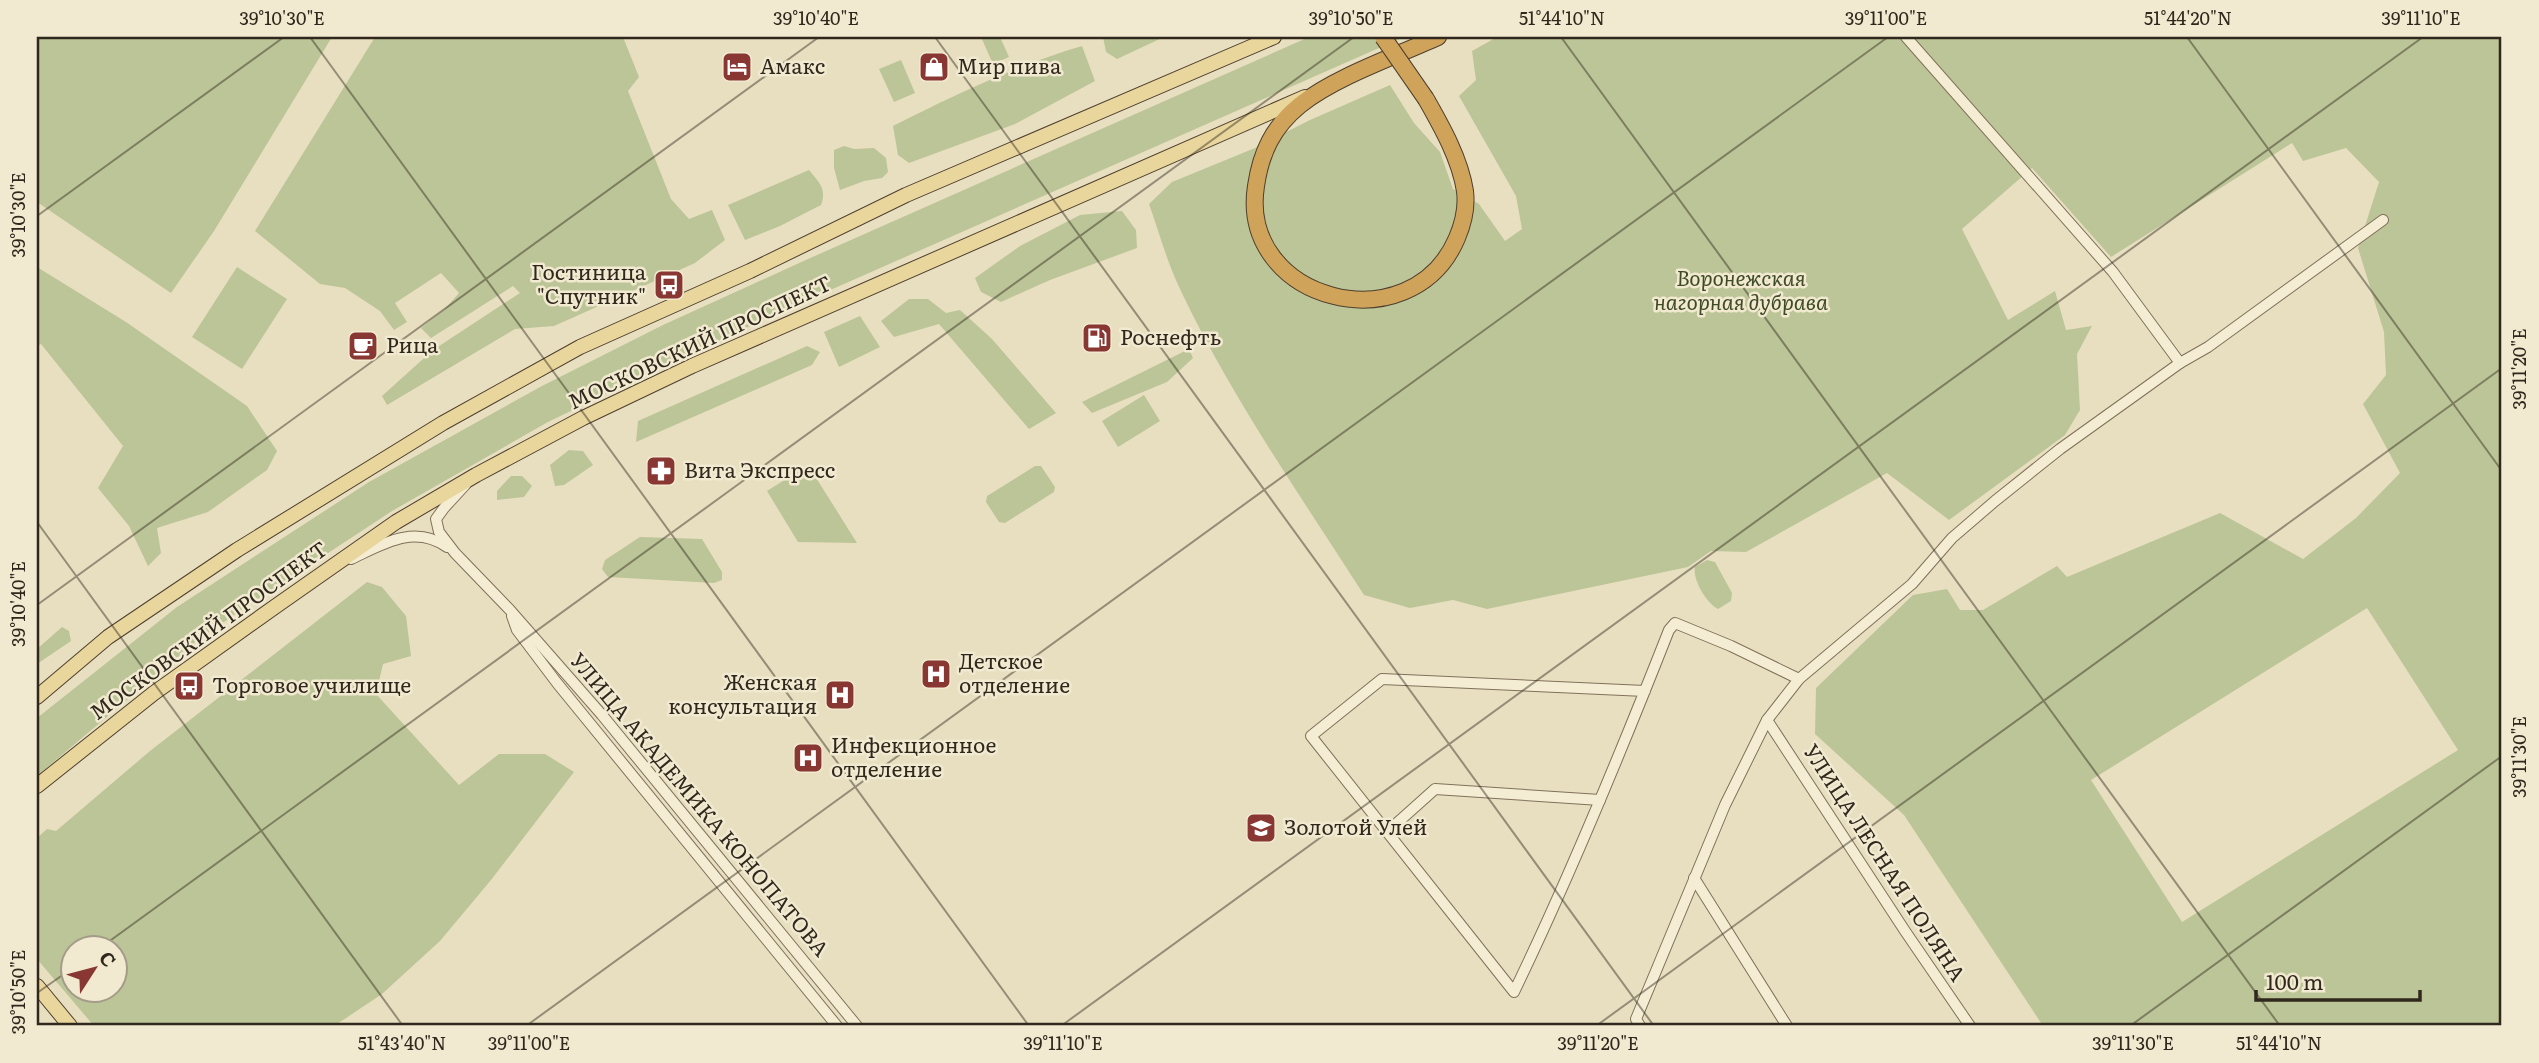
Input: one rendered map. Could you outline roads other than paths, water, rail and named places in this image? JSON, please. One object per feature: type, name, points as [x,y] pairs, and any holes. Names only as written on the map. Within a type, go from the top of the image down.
[{"type":"highway","points":[[1319,91],[1283,120],[1266,146],[1255,189],[1255,219],[1262,237],[1286,271],[1316,291],[1352,301],[1387,297],[1417,283],[1444,260],[1462,226],[1465,193],[1442,128],[1426,99],[1383,37]]},
{"type":"highway","name":"МОСКОВСКИЙ ПРОСПЕКТ","points":[[1319,91],[1438,37]]},
{"type":"main road","name":"МОСКОВСКИЙ ПРОСПЕКТ","points":[[37,697],[108,637],[237,550],[443,423],[580,347],[750,271],[906,195],[1274,37]]},
{"type":"main road","name":"МОСКОВСКИЙ ПРОСПЕКТ","points":[[37,786],[154,693],[330,568],[396,522],[476,475],[584,417],[692,366],[1319,91]]},
{"type":"main road","points":[[37,986],[70,1026]]},
{"type":"street","points":[[1906,37],[2113,272],[2180,363]]},
{"type":"street","points":[[1640,1026],[1636,1019],[1725,805],[1767,720],[1799,679],[1912,584],[1952,538],[2060,449],[2180,363],[2208,347],[2384,220]]},
{"type":"street","points":[[455,553],[439,532],[436,519],[476,475]]},
{"type":"street","points":[[330,568],[401,537],[425,536],[436,539],[455,553]]},
{"type":"street","name":"УЛИЦА АКАДЕМИКА КОНОПАТОВА","points":[[455,553],[510,610],[602,715],[857,1026]]},
{"type":"street","name":"УЛИЦА АКАДЕМИКА КОНОПАТОВА","points":[[510,610],[517,630],[557,683],[837,1026]]},
{"type":"street","points":[[1645,691],[1382,678],[1311,736],[1514,992],[1600,800],[1645,691],[1669,630],[1675,623],[1782,668],[1799,679]]},
{"type":"street","name":"УЛИЦА ЛЕСНАЯ ПОЛЯНА","points":[[1767,720],[1897,920],[1970,1026]]},
{"type":"street","points":[[1387,832],[1435,789],[1600,800]]},
{"type":"street","points":[[1694,878],[1787,1026]]},
{"type":"place","name":"Амакс","points":[[737,67]]},
{"type":"place","name":"Мир пива","points":[[934,67]]},
{"type":"place","name":"Гостиница \"Спутник\"","points":[[669,285]]},
{"type":"place","name":"Роснефть","points":[[1097,338]]},
{"type":"place","name":"Рица","points":[[363,346]]},
{"type":"place","name":"Вита Экспресс","points":[[661,471]]},
{"type":"place","name":"Детское отделение","points":[[936,674]]},
{"type":"place","name":"Торговое училище","points":[[189,686]]},
{"type":"place","name":"Женская консультация","points":[[840,695]]},
{"type":"place","name":"Инфекционное отделение","points":[[808,758]]},
{"type":"place","name":"Золотой Улей","points":[[1261,828]]},
{"type":"park label","name":"Воронежская нагорная дубрава","points":[[1741,291]]}]
